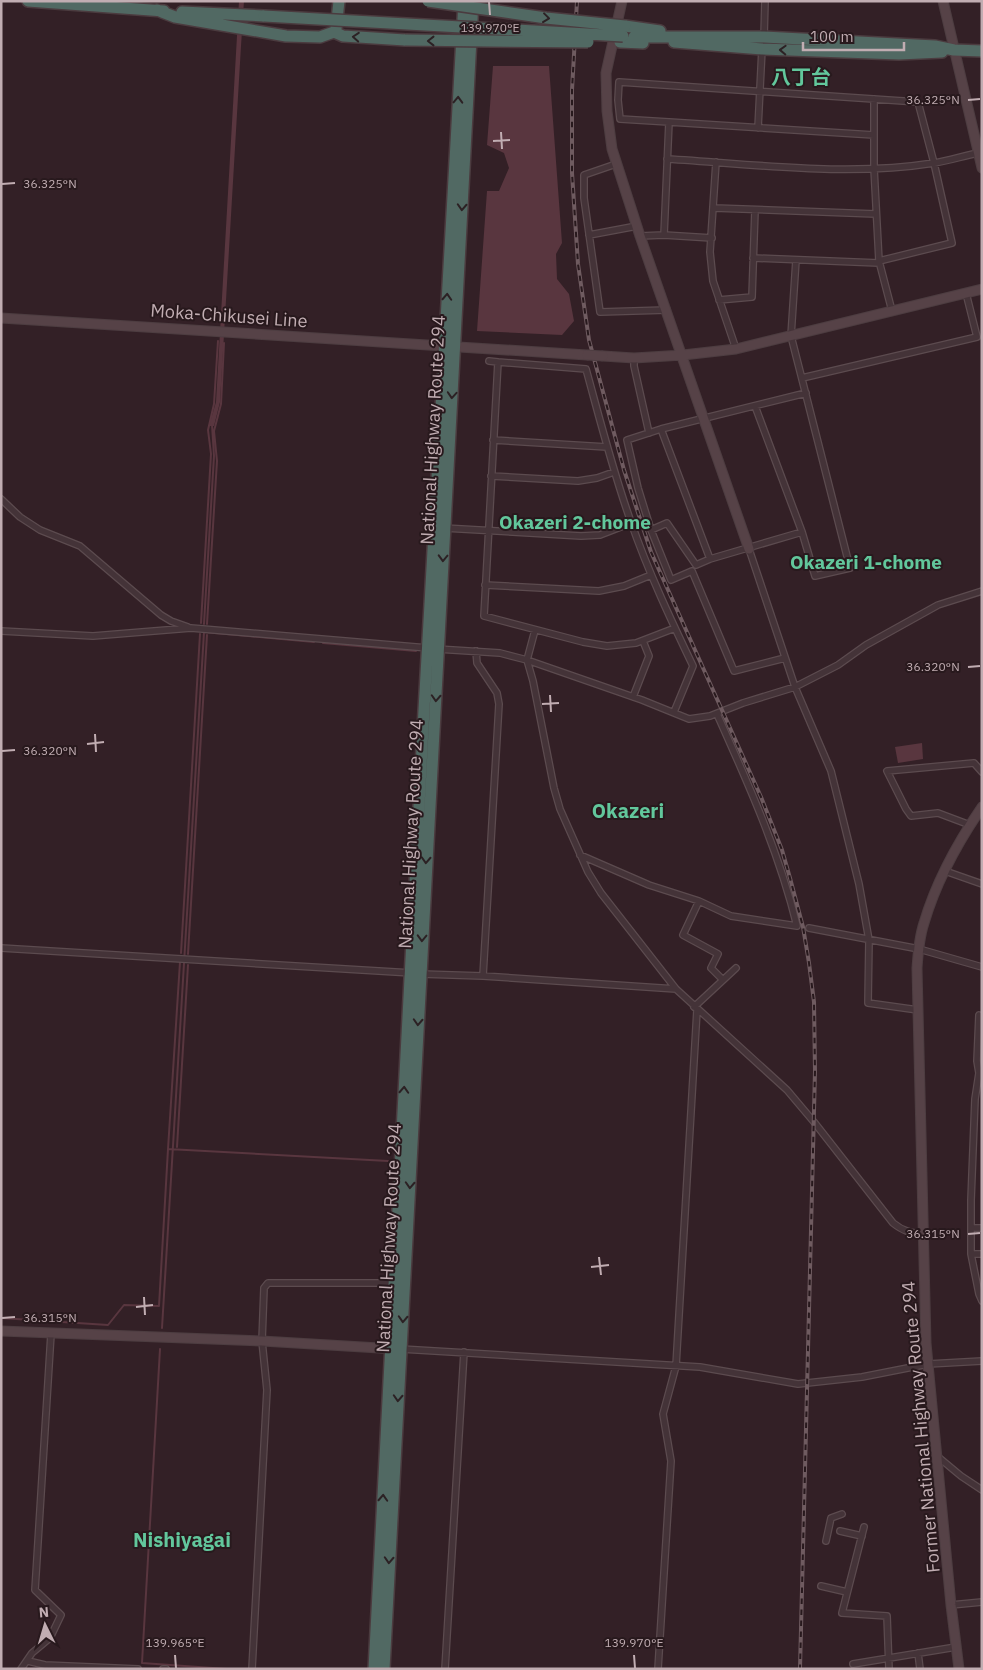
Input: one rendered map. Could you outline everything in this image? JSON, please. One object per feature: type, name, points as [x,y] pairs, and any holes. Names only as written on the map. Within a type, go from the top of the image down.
[{"type":"highway","points":[[28,1],[157,10],[625,35],[693,40],[762,49],[900,54],[937,54],[954,50]]},
{"type":"highway","points":[[333,1],[331,28],[334,32],[343,36],[405,40],[625,35],[693,40],[764,37],[935,46],[954,50],[982,51]]},
{"type":"highway","points":[[157,10],[175,17],[286,36],[320,37],[334,32],[337,28],[339,1]]},
{"type":"highway","points":[[428,1],[546,18],[625,35]]},
{"type":"highway","name":"National Highway Route 294","points":[[433,648],[444,528],[464,1]]},
{"type":"highway","name":"National Highway Route 294","points":[[384,1669],[396,1348],[415,973],[450,346],[473,1]]},
{"type":"highway","name":"National Highway Route 294","points":[[374,1669],[396,1348],[394,1283],[415,973]]},
{"type":"street","points":[[622,1],[606,73],[607,111],[616,164],[683,355],[795,687],[831,771],[859,884],[869,940],[868,1003],[918,1010]]},
{"type":"street","points":[[764,37],[765,1]]},
{"type":"street","points":[[943,1],[982,168]]},
{"type":"street","points":[[758,128],[762,49]]},
{"type":"street","points":[[753,258],[879,262],[952,243],[918,102],[619,82],[620,118],[874,135]]},
{"type":"street","points":[[874,99],[874,168],[879,262],[892,311]]},
{"type":"street","points":[[664,235],[669,122]]},
{"type":"street","points":[[667,159],[837,169],[934,163],[978,152]]},
{"type":"street","points":[[716,162],[710,252],[713,281],[736,349]]},
{"type":"street","points":[[616,164],[584,175],[584,198],[600,312],[667,310]]},
{"type":"street","points":[[714,208],[876,214]]},
{"type":"street","points":[[719,300],[752,297],[755,210]]},
{"type":"street","points":[[589,235],[637,226]]},
{"type":"street","points":[[640,236],[664,235],[712,238]]},
{"type":"street","points":[[755,406],[802,532],[815,576],[850,568],[791,336],[796,260]]},
{"type":"street","name":"Moka-Chikusei Line","points":[[1,318],[634,358],[736,349],[982,289]]},
{"type":"street","points":[[802,378],[977,337],[966,293]]},
{"type":"street","points":[[634,358],[634,366],[649,433]]},
{"type":"street","points":[[489,361],[586,369],[614,472],[631,523],[651,575],[692,666],[674,712]]},
{"type":"street","points":[[498,362],[484,616],[594,645],[643,641],[675,628]]},
{"type":"street","points":[[802,532],[710,559],[696,565],[692,571],[671,580],[651,530],[638,488],[627,440],[661,429],[704,420],[806,393]]},
{"type":"street","points":[[661,429],[710,559]]},
{"type":"street","points":[[493,440],[607,447]]},
{"type":"street","points":[[491,476],[578,481],[597,478],[614,472]]},
{"type":"street","points":[[1,500],[20,517],[40,530],[80,546],[161,615],[190,628]]},
{"type":"street","points":[[444,528],[590,536],[613,531],[631,523]]},
{"type":"street","points":[[651,530],[667,523],[696,565]]},
{"type":"street","points":[[692,571],[734,671],[785,658]]},
{"type":"street","points":[[486,586],[599,591],[624,586],[651,575]]},
{"type":"street","points":[[1,631],[93,636],[190,628],[500,653],[527,660],[690,719],[717,714],[743,703],[795,687],[838,665],[866,646],[938,605],[982,591]]},
{"type":"street","points":[[535,630],[527,660],[560,809],[588,872],[601,893],[676,989],[787,1090],[893,1223],[901,1230],[910,1234],[924,1234]]},
{"type":"street","points":[[633,697],[649,656],[643,641]]},
{"type":"street","points":[[476,651],[477,663],[498,693],[499,704],[483,976]]},
{"type":"street","points":[[580,855],[649,885],[699,901],[730,916],[797,926],[789,892],[754,796],[717,714]]},
{"type":"street","points":[[970,825],[938,813],[911,816],[887,771],[974,763],[982,772]]},
{"type":"street","name":"Former National Highway Route 294","points":[[959,1669],[951,1605],[926,1343],[917,968],[923,924],[935,893],[960,839],[982,807]]},
{"type":"street","points":[[945,871],[982,884]]},
{"type":"street","points":[[699,901],[683,935],[718,954],[711,968],[723,980]]},
{"type":"street","points":[[809,928],[919,949],[982,967]]},
{"type":"street","points":[[1,948],[676,989]]},
{"type":"street","points":[[658,1669],[671,1461],[663,1414],[676,1366],[696,1008],[736,968]]},
{"type":"street","points":[[982,1016],[979,1015],[980,1076],[975,1099],[971,1200],[971,1254],[979,1294],[982,1300]]},
{"type":"street","points":[[975,1228],[982,1228]]},
{"type":"street","points":[[975,1254],[982,1254]]},
{"type":"street","points":[[252,1669],[267,1390],[262,1341],[264,1288],[268,1283],[394,1283]]},
{"type":"street","points":[[1,1331],[262,1341],[700,1367],[746,1374],[791,1384],[862,1377],[928,1364],[982,1361]]},
{"type":"street","points":[[20,1669],[28,1661],[32,1653],[50,1638],[61,1615],[35,1590],[51,1334]]},
{"type":"street","points":[[445,1669],[464,1352]]},
{"type":"street","points":[[937,1456],[982,1490]]},
{"type":"street","points":[[826,1541],[831,1518],[842,1514]]},
{"type":"street","points":[[864,1527],[842,1613],[887,1616],[889,1669]]},
{"type":"street","points":[[840,1531],[862,1536]]},
{"type":"street","points":[[821,1586],[847,1592]]},
{"type":"street","points":[[951,1605],[982,1602]]},
{"type":"street","points":[[853,1664],[956,1647]]},
{"type":"street","points":[[918,1653],[920,1669]]},
{"type":"street","points":[[28,1661],[45,1665],[138,1669]]},
{"type":"shaded area","points":[[239,1],[244,1],[220,402],[214,426],[209,426],[216,402]]},
{"type":"shaded area","points":[[493,66],[549,66],[562,243],[556,254],[557,279],[569,294],[574,321],[562,335],[477,331],[487,191],[499,191],[509,168],[504,153],[487,145]]},
{"type":"shaded area","points":[[922,743],[923,759],[898,763],[895,747]]},
{"type":"waterway","points":[[201,623],[211,454],[208,430],[214,404],[218,341]]},
{"type":"waterway","points":[[207,624],[217,461],[214,431],[221,404],[224,343]]},
{"type":"waterway","points":[[204,624],[214,456],[212,425]]},
{"type":"waterway","points":[[162,1328],[204,632],[314,642]]},
{"type":"waterway","points":[[181,953],[200,634]]},
{"type":"waterway","points":[[188,954],[207,635]]},
{"type":"waterway","points":[[323,643],[416,651]]},
{"type":"waterway","points":[[168,1149],[180,962]]},
{"type":"waterway","points":[[177,1147],[188,965]]},
{"type":"waterway","points":[[1,1318],[108,1325],[124,1305],[159,1306],[168,1149],[388,1161]]},
{"type":"waterway","points":[[160,1349],[142,1663],[227,1669]]},
{"type":"railway","points":[[577,1],[572,90],[572,173],[578,264],[589,340],[624,470],[651,552],[761,797],[782,850],[803,927],[809,963],[814,1002],[815,1071],[800,1669]]},
{"type":"district","name":"八丁台","points":[[801,77]]},
{"type":"district","name":"Okazeri 2-chome","points":[[575,522]]},
{"type":"district","name":"Okazeri 1-chome","points":[[866,562]]},
{"type":"district","name":"Okazeri","points":[[628,811]]},
{"type":"district","name":"Nishiyagai","points":[[182,1540]]}]
